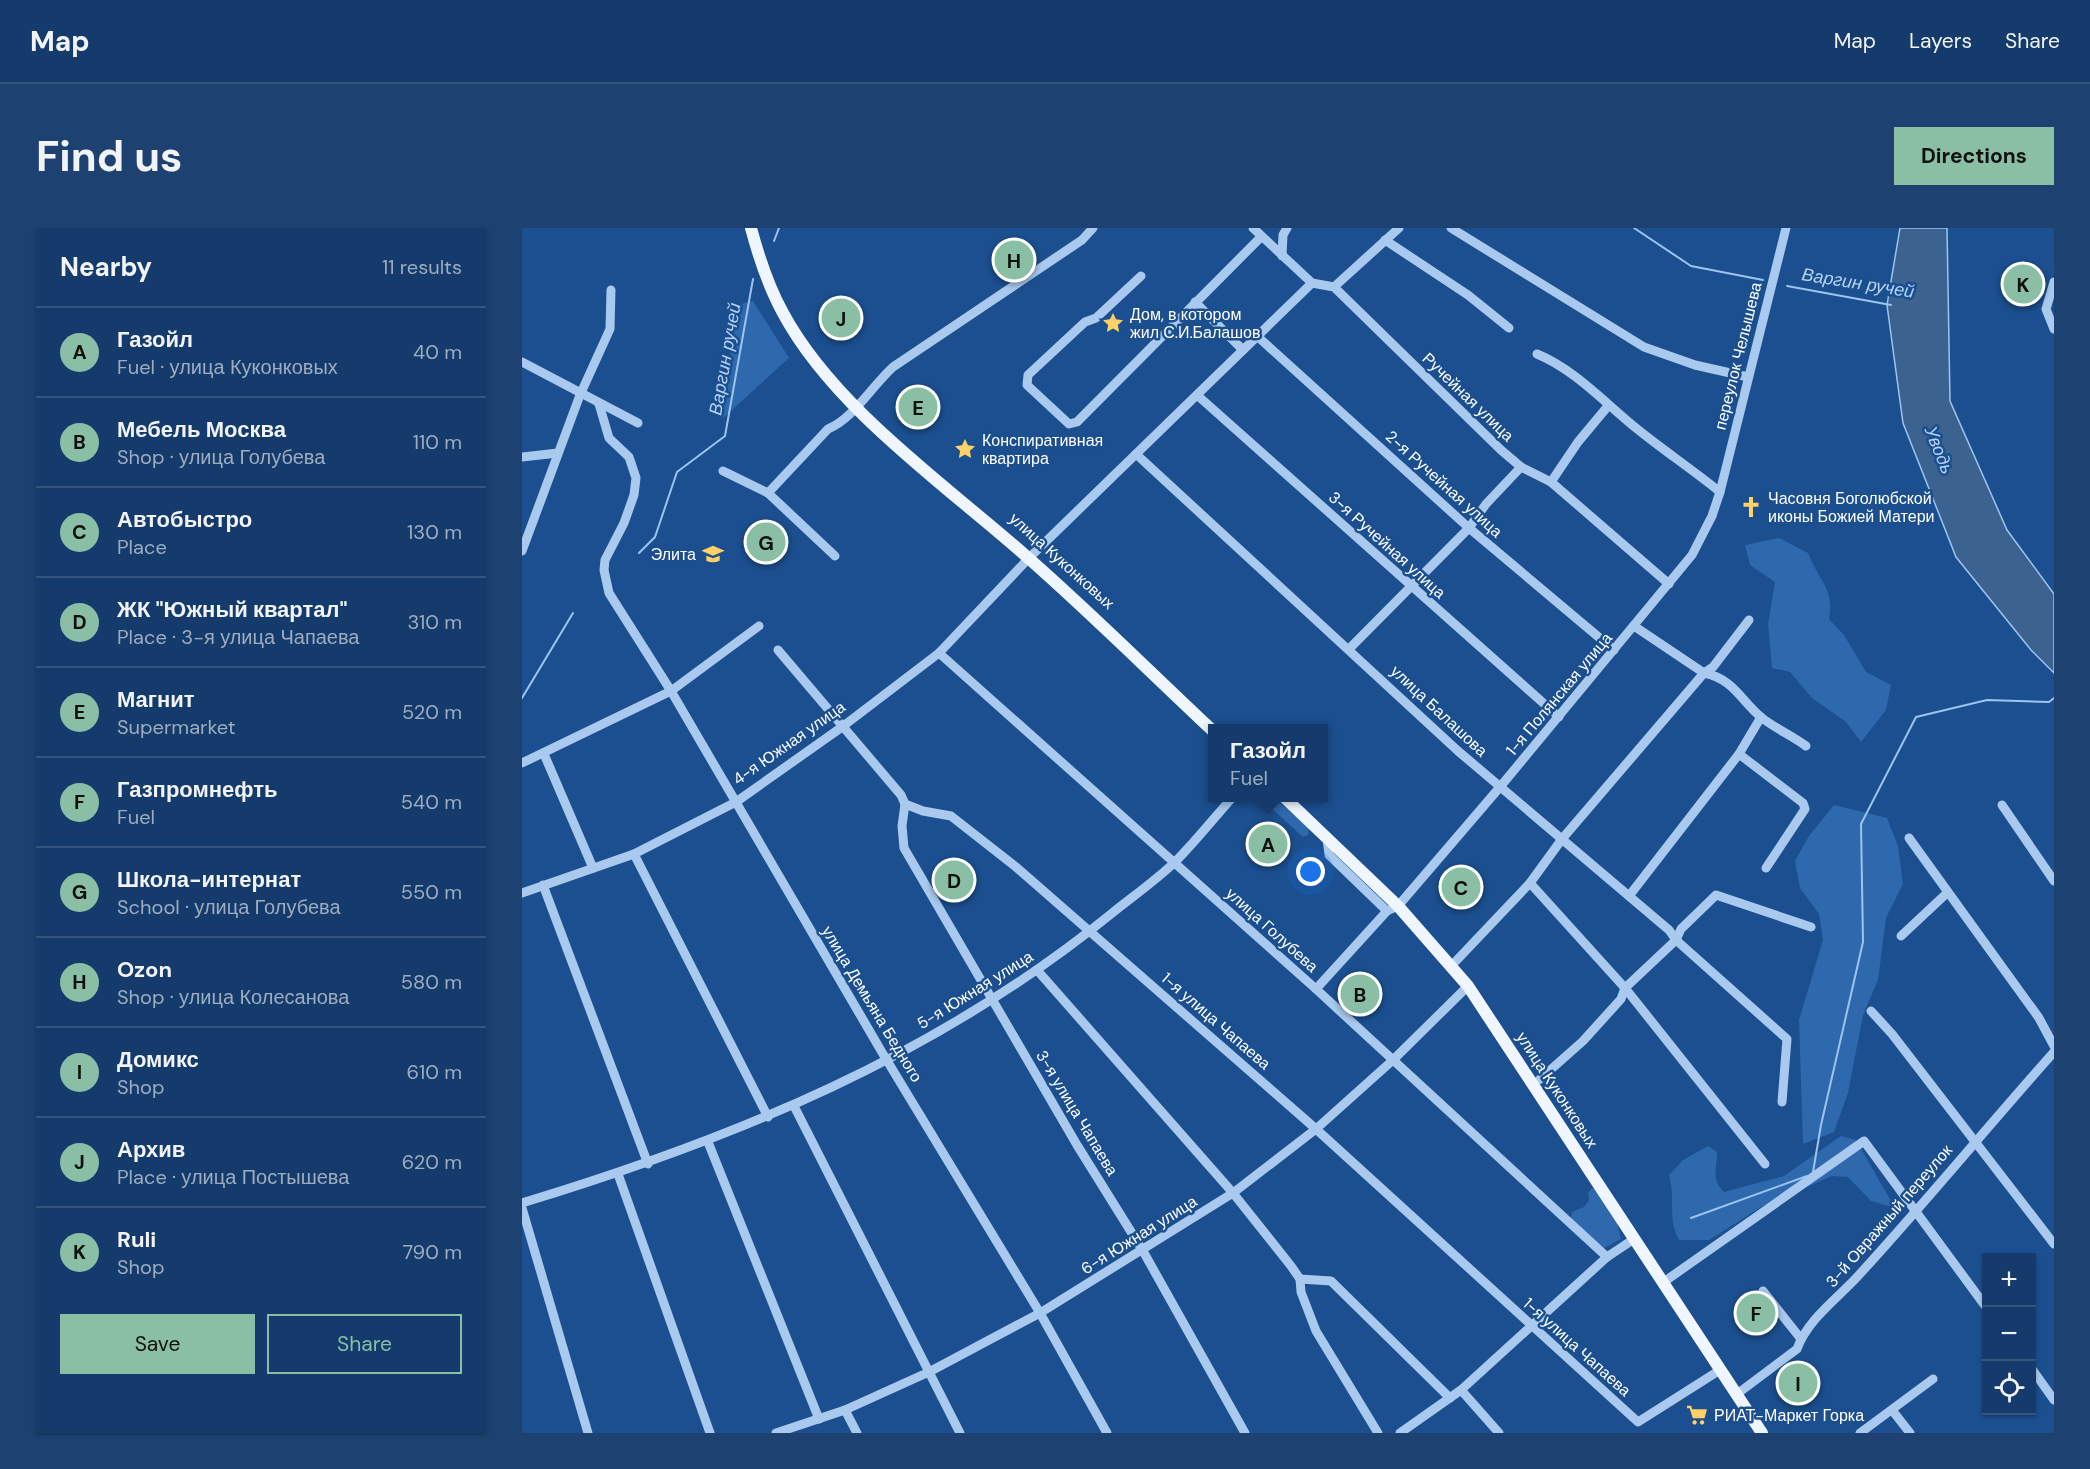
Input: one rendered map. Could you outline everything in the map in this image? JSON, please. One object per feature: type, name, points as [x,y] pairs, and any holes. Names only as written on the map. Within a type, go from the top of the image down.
[{"type":"main road","name":"улица Куконковых","points":[[751,228],[768,283],[805,348],[856,407],[923,460],[1031,556],[1213,724]]},
{"type":"main road","name":"улица Куконковых","points":[[1031,556],[1208,726]]},
{"type":"main road","name":"улица Куконковых","points":[[1289,802],[1396,907],[1456,961],[1539,1080],[1769,1433]]},
{"type":"main road","name":"улица Куконковых","points":[[1296,802],[1468,986],[1762,1433]]},
{"type":"street","points":[[768,493],[828,429],[841,423],[874,384],[893,367],[1082,240],[1093,228]]},
{"type":"street","points":[[1252,228],[1312,283],[1334,287],[1399,228]]},
{"type":"street","points":[[1282,256],[1283,235],[1287,228]]},
{"type":"street","points":[[1451,228],[1644,347],[1695,365],[1748,377]]},
{"type":"street","name":"переулок Челышева","points":[[1720,492],[1786,228]]},
{"type":"street","points":[[1141,276],[1096,318],[1085,322],[1028,375],[1027,385],[1069,424],[1077,422],[1261,237]]},
{"type":"street","points":[[1385,240],[1468,295],[1509,328]]},
{"type":"street","points":[[2054,282],[2046,309],[2054,329]]},
{"type":"street","name":"4-я Южная улица","points":[[522,893],[634,854],[736,802],[842,727],[939,653],[1031,556],[1312,283]]},
{"type":"street","name":"Ручейная улица","points":[[1334,287],[1521,467],[1551,482],[1669,584]]},
{"type":"street","points":[[522,551],[580,395],[610,329],[611,290]]},
{"type":"street","points":[[1195,302],[1243,350]]},
{"type":"street","name":"2-я Ручейная улица","points":[[1257,336],[1469,528],[1614,650]]},
{"type":"street","points":[[1537,354],[1548,359],[1720,492]]},
{"type":"street","points":[[522,362],[580,395],[638,423]]},
{"type":"street","name":"3-я Ручейная улица","points":[[1197,395],[1559,717]]},
{"type":"street","name":"улица Демьяна Бедного","points":[[599,404],[609,438],[629,457],[636,478],[634,495],[624,523],[605,560],[604,570],[609,593],[671,692],[888,1061],[1040,1312],[1064,1361],[1107,1433]]},
{"type":"street","points":[[1551,482],[1578,442],[1608,406]]},
{"type":"street","points":[[522,457],[558,453]]},
{"type":"street","name":"улица Балашова","points":[[1136,454],[1500,788],[1669,930],[1676,940],[1787,1039],[1782,1102]]},
{"type":"street","points":[[1349,649],[1469,528],[1486,504],[1521,467]]},
{"type":"street","points":[[723,471],[768,493],[835,556]]},
{"type":"street","name":"1-я Полянская улица","points":[[1316,989],[1396,907],[1500,788],[1669,584],[1692,555],[1720,492]]},
{"type":"street","points":[[1456,961],[1530,883],[1562,839],[1704,673],[1713,667],[1749,620]]},
{"type":"street","points":[[522,763],[671,692],[759,626]]},
{"type":"street","points":[[1634,626],[1704,673],[1716,675],[1740,693],[1761,717],[1806,746]]},
{"type":"street","points":[[778,650],[901,795],[905,804]]},
{"type":"street","name":"улица Голубева","points":[[939,653],[1316,989],[1607,1257]]},
{"type":"street","points":[[1629,896],[1739,754],[1761,717]]},
{"type":"street","points":[[544,754],[592,868]]},
{"type":"street","points":[[1739,754],[1803,803],[1805,809],[1766,868]]},
{"type":"street","name":"5-я Южная улица","points":[[522,1203],[618,1174],[708,1142],[794,1106],[888,1061],[993,1001],[1090,931],[1174,862],[1228,802]]},
{"type":"street","name":"1-я улица Чапаева","points":[[905,804],[922,811],[951,816],[1016,867],[1316,1129],[1638,1422],[1720,1370]]},
{"type":"street","name":"3-я улица Чапаева","points":[[905,804],[902,826],[904,848],[1143,1251],[1245,1433]]},
{"type":"street","points":[[2002,805],[2054,882]]},
{"type":"street","points":[[1909,838],[2039,1018],[2054,1046]]},
{"type":"street","points":[[634,854],[768,1117]]},
{"type":"street","points":[[1530,883],[1625,988],[1765,1164]]},
{"type":"street","points":[[543,885],[648,1164]]},
{"type":"street","points":[[1901,936],[1947,893]]},
{"type":"street","points":[[1539,1080],[1583,1041],[1621,999],[1625,988],[1676,940],[1681,929],[1716,895],[1811,927]]},
{"type":"street","points":[[1037,970],[1233,1193],[1300,1280],[1301,1292],[1316,1331],[1378,1433]]},
{"type":"street","name":"6-я Южная улица","points":[[776,1433],[845,1410],[929,1372],[1040,1312],[1143,1251],[1233,1193],[1316,1129],[1393,1060],[1468,986]]},
{"type":"street","points":[[1871,1011],[1892,1034],[2054,1244]]},
{"type":"street","name":"3-й Овражный переулок","points":[[1741,1391],[1797,1349],[1801,1339],[2054,1052]]},
{"type":"street","points":[[794,1106],[960,1433]]},
{"type":"street","points":[[1668,1279],[1864,1141],[1982,1301]]},
{"type":"street","points":[[708,1142],[819,1419]]},
{"type":"street","points":[[618,1174],[710,1433]]},
{"type":"street","points":[[522,1208],[588,1433]]},
{"type":"street","points":[[1400,1433],[1461,1390],[1607,1257],[1634,1239]]},
{"type":"street","points":[[1300,1280],[1331,1281],[1450,1398]]},
{"type":"street","points":[[1763,1291],[1801,1339]]},
{"type":"street","points":[[2036,1376],[2054,1400]]},
{"type":"street","points":[[1860,1433],[1933,1379]]},
{"type":"street","points":[[1461,1390],[1499,1433]]},
{"type":"street","points":[[845,1410],[857,1433]]},
{"type":"street","points":[[1892,1410],[1910,1433]]},
{"type":"shaded area","points":[[753,301],[789,358],[722,419],[737,305]]},
{"type":"shaded area","points":[[1779,538],[1808,553],[1828,592],[1829,619],[1844,635],[1866,672],[1891,685],[1886,710],[1861,742],[1846,722],[1812,698],[1790,672],[1772,668],[1768,624],[1775,582],[1750,565],[1745,545]]},
{"type":"shaded area","points":[[1272,802],[1279,802],[1309,827],[1308,835],[1303,837],[1269,806]]},
{"type":"shaded area","points":[[1834,805],[1887,818],[1898,846],[1903,884],[1886,918],[1878,980],[1863,1015],[1848,1093],[1834,1132],[1803,1144],[1799,1020],[1823,940],[1819,914],[1800,888],[1795,861],[1809,836]]},
{"type":"shaded area","points":[[1841,1136],[1856,1140],[1895,1208],[1871,1201],[1848,1177],[1832,1176],[1763,1206],[1709,1240],[1679,1240],[1673,1224],[1669,1175],[1683,1160],[1708,1146],[1717,1152],[1716,1178],[1724,1192],[1784,1176]]},
{"type":"shaded area","points":[[1592,1188],[1597,1190],[1617,1222],[1621,1239],[1604,1248],[1571,1219],[1572,1212],[1584,1207],[1589,1200],[1588,1193]]},
{"type":"water","name":"Уводь","points":[[1900,228],[1947,228],[1950,401],[2007,530],[2054,594],[2054,673],[2031,650],[1956,557],[1903,423],[1887,305]]},
{"type":"waterway","name":"Варгин ручей","points":[[774,241],[779,228]]},
{"type":"waterway","name":"Варгин ручей","points":[[1634,228],[1691,266],[1763,280]]},
{"type":"waterway","name":"Варгин ручей","points":[[639,553],[655,537],[677,472],[725,436],[753,279]]},
{"type":"waterway","name":"Варгин ручей","points":[[1787,286],[1891,305]]},
{"type":"waterway","name":"Варгин ручей","points":[[522,698],[573,613]]},
{"type":"waterway","points":[[1813,1172],[1821,1125],[1863,942],[1861,824],[1916,717],[1987,700],[2049,702],[2054,698]]},
{"type":"waterway","points":[[1691,1218],[1807,1176]]},
{"type":"place","name":"Ozon","points":[[1014,260]]},
{"type":"place","name":"Ruli","points":[[2023,284]]},
{"type":"place","name":"Архив","points":[[841,318]]},
{"type":"place","name":"Дом, в котором жил С.И.Балашов","points":[[1113,323]]},
{"type":"place","name":"Магнит","points":[[918,407]]},
{"type":"place","name":"Конспиративная квартира","points":[[965,449]]},
{"type":"place","name":"Часовня Боголюбской иконы Божией Матери","points":[[1751,507]]},
{"type":"place","name":"Школа-интернат","points":[[766,542]]},
{"type":"place","name":"Элита","points":[[713,554]]},
{"type":"place","name":"Газойл","points":[[1268,844]]},
{"type":"place","name":"ЖК \"Южный квартал\"","points":[[954,880]]},
{"type":"place","name":"Автобыстро","points":[[1461,887]]},
{"type":"place","name":"Мебель Москва","points":[[1360,994]]},
{"type":"place","name":"Газпромнефть","points":[[1756,1313]]},
{"type":"place","name":"Домикс","points":[[1798,1383]]},
{"type":"place","name":"РИАТ-Маркет Горка","points":[[1697,1415]]}]
